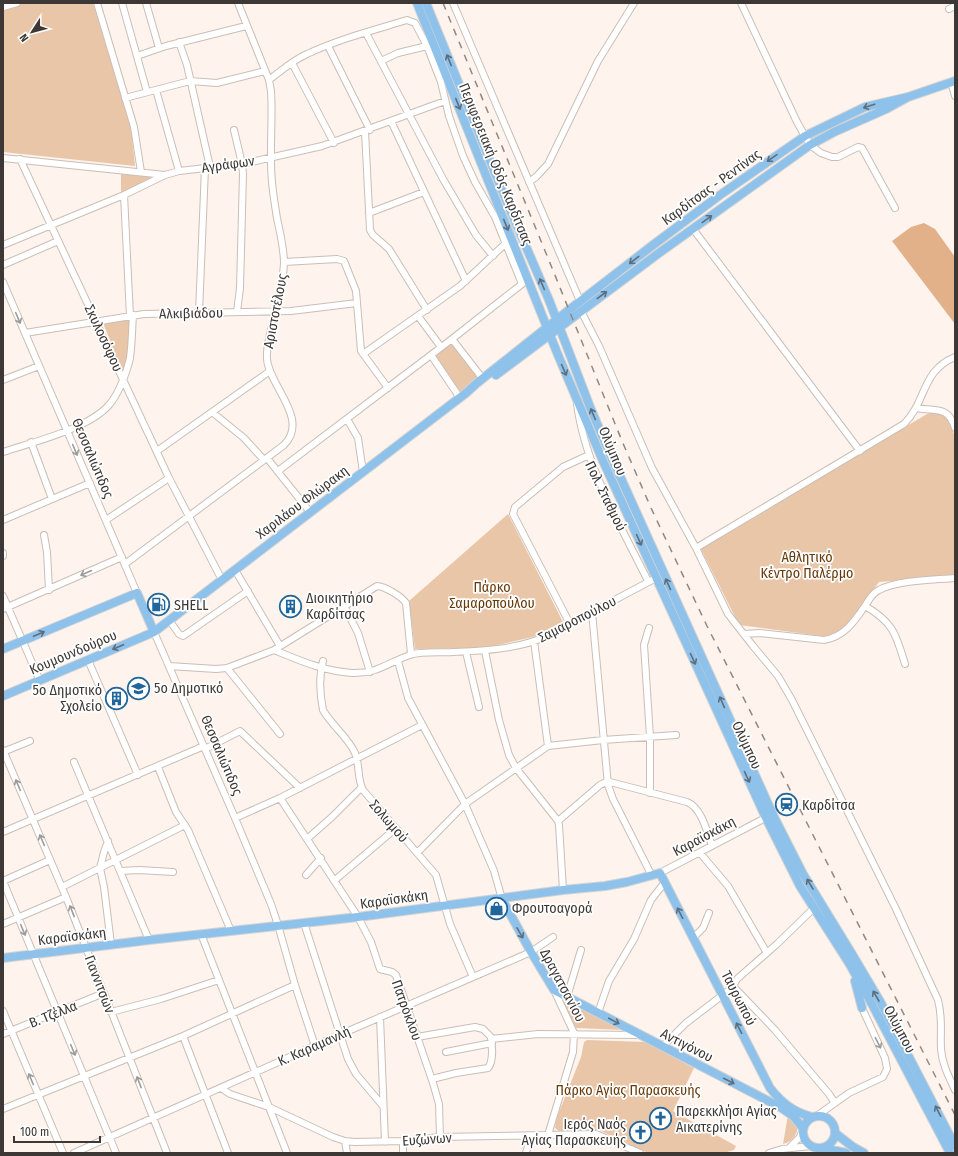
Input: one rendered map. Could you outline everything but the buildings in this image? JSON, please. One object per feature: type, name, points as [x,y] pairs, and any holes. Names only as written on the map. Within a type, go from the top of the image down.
[{"type":"main road","name":"Περιφερειακή Οδός Καρδίτσας","points":[[417,3],[549,331]]},
{"type":"main road","name":"Περιφερειακή Οδός Καρδίτσας","points":[[426,3],[508,205],[558,323]]},
{"type":"main road","name":"Καρδίτσας - Ρεντίνας","points":[[549,331],[580,302],[653,246],[720,195],[805,136],[865,107],[908,97],[953,81]]},
{"type":"main road","name":"Καρδίτσας - Ρεντίνας","points":[[558,323],[581,311],[810,145],[845,126],[886,109],[908,97]]},
{"type":"main road","points":[[653,246],[659,253]]},
{"type":"main road","name":"Ολύμπου","points":[[558,323],[609,452],[769,816],[788,863],[848,963],[890,1038],[950,1153]]},
{"type":"main road","name":"Χαριλάου Φλώρακη","points":[[463,396],[480,387],[534,347],[549,331]]},
{"type":"main road","name":"Χαριλάου Φλώρακη","points":[[154,632],[463,396],[483,379],[549,331]]},
{"type":"main road","name":"Ολύμπου","points":[[549,331],[652,580],[769,816],[884,1010],[955,1146]]},
{"type":"main road","points":[[534,347],[546,346],[556,351]]},
{"type":"main road","points":[[3,649],[137,593]]},
{"type":"main road","name":"Θεσσαλιώτιδος","points":[[137,593],[154,632]]},
{"type":"main road","name":"Κουμουνδούρου","points":[[3,696],[154,632]]},
{"type":"main road","name":"Ταυρωπού","points":[[656,874],[665,882],[770,1088],[786,1106],[800,1114],[815,1116]]},
{"type":"main road","name":"Καραϊσκάκη","points":[[3,958],[111,944],[358,917],[604,886],[656,874]]},
{"type":"main road","name":"Δραγατσανίου","points":[[502,899],[554,990]]},
{"type":"main road","points":[[848,963],[856,984],[862,1008]]},
{"type":"main road","name":"Αντιγόνου","points":[[554,990],[784,1109],[793,1116],[802,1130]]},
{"type":"main road","points":[[823,1148],[831,1142],[835,1134],[835,1130],[832,1122],[826,1117],[815,1116],[806,1121],[802,1130],[805,1140],[811,1146],[846,1153]]},
{"type":"main road","points":[[835,1134],[864,1153]]},
{"type":"street","points":[[5,6],[16,3]]},
{"type":"street","points":[[97,3],[135,132],[141,172]]},
{"type":"street","points":[[122,3],[147,92]]},
{"type":"street","points":[[146,3],[159,48]]},
{"type":"street","name":"Αριστοτέλους","points":[[5,608],[123,561],[266,459],[287,442],[291,433],[292,418],[270,371],[267,360],[267,352],[280,292],[284,262],[272,182],[272,104],[269,80],[238,3]]},
{"type":"street","points":[[453,3],[580,302]]},
{"type":"street","points":[[529,182],[548,164],[598,62],[634,3]]},
{"type":"street","points":[[741,3],[810,145],[832,157],[838,157],[858,146],[862,148],[895,208]]},
{"type":"street","points":[[269,80],[306,54],[407,20],[416,23],[441,82],[449,116],[463,156],[475,182],[495,217],[522,284],[278,471]]},
{"type":"street","points":[[137,56],[179,42],[246,26]]},
{"type":"street","points":[[366,33],[408,115],[470,225],[493,256]]},
{"type":"street","points":[[179,42],[186,62],[207,167],[199,313]]},
{"type":"street","points":[[328,46],[367,131],[369,226],[371,232],[389,249],[426,310]]},
{"type":"street","points":[[381,61],[398,52],[427,46]]},
{"type":"street","points":[[292,63],[334,143]]},
{"type":"street","points":[[125,98],[190,81],[217,83],[265,71]]},
{"type":"street","points":[[953,81],[955,96]]},
{"type":"street","points":[[156,90],[179,171]]},
{"type":"street","name":"Αγράφων","points":[[3,158],[165,175],[179,171],[207,167],[242,164],[334,143],[445,101]]},
{"type":"street","points":[[391,121],[466,281]]},
{"type":"street","points":[[234,130],[243,174],[240,288],[237,312]]},
{"type":"street","name":"Σκυλοσόφου","points":[[20,159],[169,478],[222,580]]},
{"type":"street","points":[[3,245],[124,195],[165,175]]},
{"type":"street","points":[[369,213],[424,192]]},
{"type":"street","points":[[3,452],[67,430],[93,419],[106,408],[115,396],[123,378],[130,354],[131,315],[124,195]]},
{"type":"street","points":[[693,229],[860,451]]},
{"type":"street","points":[[3,265],[58,241]]},
{"type":"street","points":[[363,354],[466,281],[505,244]]},
{"type":"street","points":[[284,262],[340,259],[344,262],[355,286],[360,350],[388,388]]},
{"type":"street","name":"Θεσσαλιώτιδος","points":[[3,282],[137,593]]},
{"type":"street","name":"Αλκιβιάδου","points":[[25,333],[151,313],[276,312],[296,311],[357,303]]},
{"type":"street","points":[[581,311],[599,346],[652,468],[696,548],[728,614],[778,676],[792,700],[896,909],[938,1000],[941,1013],[941,1050],[943,1061],[955,1090]]},
{"type":"street","points":[[418,316],[441,347]]},
{"type":"street","points":[[452,339],[483,379]]},
{"type":"street","points":[[430,355],[463,396]]},
{"type":"street","points":[[696,548],[904,424],[917,408],[927,382],[933,372],[944,362],[955,357]]},
{"type":"street","points":[[3,380],[39,366]]},
{"type":"street","points":[[157,450],[270,371]]},
{"type":"street","points":[[576,395],[578,414],[589,455]]},
{"type":"street","points":[[917,408],[945,412],[951,417],[955,428]]},
{"type":"street","points":[[212,412],[240,434],[278,471],[310,512]]},
{"type":"street","points":[[347,419],[358,438],[363,472]]},
{"type":"street","points":[[31,442],[52,499]]},
{"type":"street","name":"Πολ. Σταθμού","points":[[570,624],[513,514],[515,507],[563,467],[589,455],[594,469],[652,580]]},
{"type":"street","points":[[106,520],[169,478]]},
{"type":"street","points":[[3,520],[90,483]]},
{"type":"street","points":[[44,535],[47,552],[49,590]]},
{"type":"street","points":[[235,570],[280,646]]},
{"type":"street","points":[[744,634],[760,633],[824,640],[832,639],[844,633],[874,593],[890,586],[955,578]]},
{"type":"street","name":"Σαμαροπούλου","points":[[274,650],[321,669],[353,673],[370,672],[411,654],[485,651],[534,641],[552,634],[652,580]]},
{"type":"street","points":[[169,666],[216,669],[227,668],[274,650],[377,586],[382,587],[406,603],[411,654]]},
{"type":"street","points":[[169,620],[179,634],[183,636],[248,591]]},
{"type":"street","points":[[3,596],[5,608],[40,681]]},
{"type":"street","points":[[344,606],[358,633],[370,672]]},
{"type":"street","points":[[865,606],[882,616],[892,629],[905,664]]},
{"type":"street","points":[[592,612],[607,782],[613,799],[656,874]]},
{"type":"street","points":[[649,628],[644,645],[650,737],[650,793]]},
{"type":"street","name":"Θεσσαλιώτιδος","points":[[154,632],[235,818],[278,925],[295,985],[315,1046]]},
{"type":"street","points":[[534,641],[548,746]]},
{"type":"street","points":[[485,651],[509,755],[516,768],[558,821],[563,890]]},
{"type":"street","points":[[466,652],[479,707]]},
{"type":"street","points":[[88,660],[138,775]]},
{"type":"street","name":"Σολωμού","points":[[323,661],[321,669],[321,702],[323,710],[354,751],[357,759],[361,788],[436,875],[450,924],[473,977]]},
{"type":"street","points":[[398,661],[408,698],[465,804],[495,876],[502,899]]},
{"type":"street","points":[[227,668],[280,734]]},
{"type":"street","points":[[235,818],[280,798],[422,725]]},
{"type":"street","points":[[3,832],[205,748],[240,731],[300,788]]},
{"type":"street","points":[[417,853],[465,804],[548,746],[603,740],[676,735]]},
{"type":"street","points":[[3,751],[30,741]]},
{"type":"street","name":"Γιαννιτσών","points":[[3,751],[62,887],[167,1153]]},
{"type":"street","points":[[74,762],[149,940]]},
{"type":"street","points":[[158,767],[176,812],[188,830],[231,931]]},
{"type":"street","points":[[558,821],[597,787],[607,782],[687,802],[694,806],[700,815],[712,846]]},
{"type":"street","points":[[307,838],[329,820],[361,788]]},
{"type":"street","name":"Πατρόκλου","points":[[280,798],[336,880],[358,917],[371,942],[379,967],[382,970],[392,972],[396,975],[418,1037],[439,1104],[440,1137]]},
{"type":"street","name":"Καραϊσκάκη","points":[[656,874],[769,816]]},
{"type":"street","points":[[62,887],[185,825]]},
{"type":"street","points":[[336,880],[395,829]]},
{"type":"street","points":[[108,840],[100,868],[104,887],[111,944]]},
{"type":"street","points":[[700,852],[728,886],[767,953]]},
{"type":"street","points":[[306,875],[321,858]]},
{"type":"street","points":[[50,860],[3,881],[116,1153]]},
{"type":"street","points":[[121,871],[138,870],[173,872]]},
{"type":"street","points":[[598,1013],[609,981],[634,939],[651,900],[665,882]]},
{"type":"street","points":[[3,924],[66,897]]},
{"type":"street","points":[[662,1047],[686,1023],[733,986],[737,979],[767,953],[814,908]]},
{"type":"street","points":[[693,938],[703,928],[708,913]]},
{"type":"street","points":[[304,922],[345,1052],[353,1069],[383,1106]]},
{"type":"street","points":[[201,934],[287,1153]]},
{"type":"street","name":"Κ. Καραμανλή","points":[[74,1153],[339,1035],[531,952],[553,937]]},
{"type":"street","points":[[567,997],[581,950]]},
{"type":"street","points":[[111,1012],[161,1000],[219,980]]},
{"type":"street","points":[[3,1109],[182,1036],[295,985]]},
{"type":"street","points":[[733,986],[780,1035],[835,1103]]},
{"type":"street","name":"Δραγατσανίου","points":[[548,1135],[573,1052],[575,1038],[571,1024],[554,990]]},
{"type":"street","name":"Β. Τζέλλα","points":[[3,1034],[104,994]]},
{"type":"street","name":"Ολύμπου","points":[[815,1116],[849,1093],[883,1077],[887,1069],[885,1058],[862,1008]]},
{"type":"street","points":[[3,1011],[63,1153]]},
{"type":"street","points":[[380,1017],[384,1142]]},
{"type":"street","points":[[418,1037],[475,1027],[481,1028],[487,1032],[491,1041],[492,1060],[491,1065],[488,1068],[456,1073],[432,1079]]},
{"type":"street","points":[[446,1052],[524,1034],[574,1033],[640,1035]]},
{"type":"street","points":[[182,1036],[228,1153]]},
{"type":"street","name":"Ευζώνων","points":[[221,1088],[230,1094],[269,1108],[345,1141],[384,1142],[440,1137],[596,1134],[640,1153]]},
{"type":"street","points":[[789,1150],[800,1137],[802,1130]]},
{"type":"street","points":[[526,1153],[531,1136]]},
{"type":"street","points":[[345,1141],[347,1153]]},
{"type":"street","points":[[403,1141],[403,1153]]},
{"type":"street","points":[[769,1153],[782,1149],[789,1150],[811,1146]]},
{"type":"green space","points":[[8,3],[93,3],[131,128],[135,166],[3,152],[3,9]]},
{"type":"green space","points":[[121,174],[154,177],[154,178],[121,193]]},
{"type":"green space","points":[[130,320],[128,353],[123,372],[103,323]]},
{"type":"green space","points":[[453,342],[479,378],[459,393],[433,357]]},
{"type":"green space","name":"Αθλητικό Κέντρο Παλέρμο","points":[[934,412],[945,415],[951,424],[955,438],[955,576],[879,582],[845,629],[828,637],[739,625],[701,549],[927,414]]},
{"type":"green space","name":"Πάρκο Σαμαροπούλου","points":[[508,514],[563,622],[533,637],[484,648],[415,649],[409,601]]},
{"type":"green space","points":[[564,999],[624,1030],[576,1028],[563,1005]]},
{"type":"green space","name":"Πάρκο Αγίας Παρασκευής","points":[[587,1040],[646,1042],[694,1068],[673,1111],[736,1146],[734,1150],[724,1153],[648,1153],[599,1130],[559,1131],[555,1128],[557,1117],[581,1057],[584,1042]]},
{"type":"green space","points":[[788,1115],[798,1125],[798,1128],[792,1139],[783,1144]]},
{"type":"shaded area","points":[[924,223],[935,229],[955,257],[955,324],[892,241],[911,227]]},
{"type":"railway","points":[[443,3],[622,441],[651,508],[707,626],[955,1115]]},
{"type":"place","name":"SHELL","points":[[159,605]]},
{"type":"place","name":"Διοικητήριο Καρδίτσας","points":[[291,606]]},
{"type":"place","name":"5ο Δημοτικό","points":[[138,688]]},
{"type":"place","name":"5ο Δημοτικό Σχολείο","points":[[117,698]]},
{"type":"place","name":"Καρδίτσα","points":[[787,805]]},
{"type":"place","name":"Φρουτοαγορά","points":[[497,908]]},
{"type":"place","name":"Παρεκκλήσι Αγίας Αικατερίνης","points":[[661,1119]]},
{"type":"place","name":"Ιερός Ναός Αγίας Παρασκευής","points":[[641,1132]]}]
